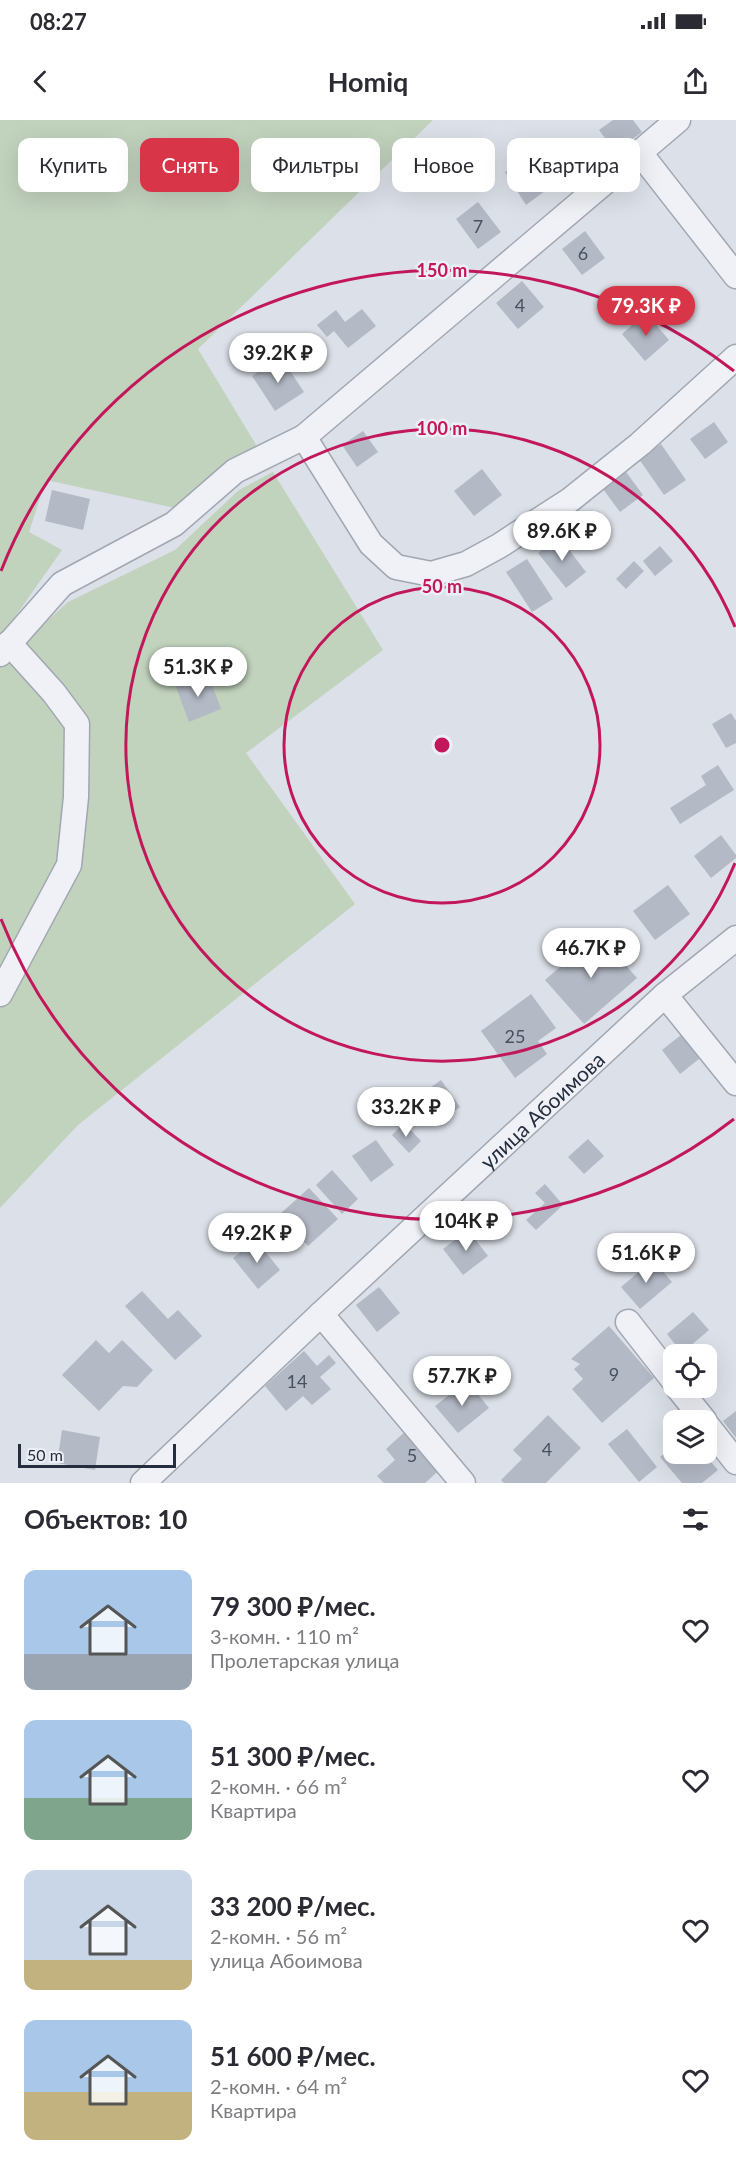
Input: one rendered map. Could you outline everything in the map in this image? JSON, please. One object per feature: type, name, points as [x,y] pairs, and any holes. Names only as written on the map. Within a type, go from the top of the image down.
[{"type":"street","points":[[678,120],[640,153],[736,276]]},
{"type":"street","points":[[0,994],[69,865],[76,797],[77,724],[54,693],[4,649],[63,584],[174,524],[235,471],[304,437],[594,192]]},
{"type":"street","points":[[304,437],[371,544],[396,567],[431,574],[466,564],[499,546],[570,500],[640,444],[736,357]]},
{"type":"street","name":"улица Абоимова","points":[[143,1483],[321,1314],[665,996],[736,938]]},
{"type":"street","points":[[665,996],[736,1083]]},
{"type":"street","points":[[321,1314],[463,1483]]},
{"type":"street","points":[[628,1323],[663,1367]]},
{"type":"street","points":[[686,1398],[695,1410]]},
{"type":"street","points":[[717,1437],[736,1462]]},
{"type":"green space","points":[[0,120],[433,120],[415,138],[392,138],[392,160],[380,172],[380,138],[251,138],[251,192],[359,192],[198,349],[258,448],[180,509],[46,480],[29,532],[62,550],[5,631],[25,641],[68,602],[175,550],[239,490],[273,472],[383,650],[246,753],[355,904],[78,1125],[0,1208]]},
{"type":"building","points":[[613,120],[633,120],[642,132],[634,138],[605,138],[599,130]]},
{"type":"building","points":[[518,192],[544,192],[526,205]]},
{"type":"building","points":[[478,202],[501,232],[478,249],[456,219]]},
{"type":"building","points":[[585,231],[605,258],[582,275],[562,249]]},
{"type":"building","points":[[522,281],[544,307],[518,329],[496,303]]},
{"type":"building","points":[[362,309],[376,326],[348,348],[334,331],[327,337],[317,325],[336,310],[345,322]]},
{"type":"building","points":[[646,313],[669,340],[645,361],[622,334]]},
{"type":"building","points":[[281,357],[304,392],[275,411],[252,376]]},
{"type":"building","points":[[714,422],[728,442],[705,459],[690,439]]},
{"type":"building","points":[[363,431],[378,452],[357,467],[342,445]]},
{"type":"building","points":[[661,444],[686,480],[664,495],[639,459]]},
{"type":"building","points":[[482,469],[502,495],[474,516],[454,491]]},
{"type":"building","points":[[626,472],[643,495],[620,512],[603,489]]},
{"type":"building","points":[[52,490],[90,499],[83,530],[45,521]]},
{"type":"building","points":[[559,537],[586,572],[566,588],[538,553]]},
{"type":"building","points":[[660,546],[673,561],[655,576],[643,561]]},
{"type":"building","points":[[527,559],[553,599],[532,612],[506,572]]},
{"type":"building","points":[[634,561],[644,571],[626,589],[616,579]]},
{"type":"building","points":[[208,674],[221,709],[189,722],[176,687]]},
{"type":"building","points":[[731,713],[736,721],[736,743],[726,748],[712,724]]},
{"type":"building","points":[[718,765],[734,790],[680,824],[670,808],[706,785],[701,776]]},
{"type":"building","points":[[721,835],[736,858],[711,878],[694,856]]},
{"type":"building","points":[[668,885],[690,914],[655,940],[633,911]]},
{"type":"building","points":[[598,934],[637,978],[584,1024],[545,980]]},
{"type":"building","points":[[531,994],[556,1028],[538,1041],[547,1054],[515,1078],[481,1031]]},
{"type":"building","points":[[686,1031],[704,1055],[680,1074],[662,1050]]},
{"type":"building","points":[[441,1080],[460,1107],[434,1125],[416,1098]]},
{"type":"building","points":[[404,1123],[421,1141],[409,1153],[392,1135]]},
{"type":"building","points":[[588,1139],[604,1156],[584,1174],[568,1157]]},
{"type":"building","points":[[376,1140],[394,1165],[371,1182],[352,1156]]},
{"type":"building","points":[[332,1170],[358,1199],[342,1214],[316,1185]]},
{"type":"building","points":[[545,1184],[563,1205],[536,1230],[526,1220],[545,1203],[535,1193]]},
{"type":"building","points":[[309,1188],[338,1219],[308,1246],[279,1215]]},
{"type":"building","points":[[468,1230],[488,1256],[463,1275],[443,1249]]},
{"type":"building","points":[[256,1240],[280,1270],[258,1289],[233,1258]]},
{"type":"building","points":[[653,1260],[672,1282],[640,1309],[621,1287]]},
{"type":"building","points":[[379,1287],[400,1313],[377,1332],[356,1305]]},
{"type":"building","points":[[142,1291],[168,1319],[178,1310],[202,1336],[175,1360],[125,1306]]},
{"type":"building","points":[[693,1312],[709,1330],[693,1344],[675,1344],[667,1334]]},
{"type":"building","points":[[609,1326],[654,1378],[602,1423],[572,1389],[583,1379],[574,1369],[580,1364],[571,1359]]},
{"type":"building","points":[[96,1340],[109,1353],[122,1340],[153,1370],[137,1387],[123,1386],[99,1411],[62,1375]]},
{"type":"building","points":[[304,1351],[317,1366],[329,1355],[336,1363],[320,1377],[331,1389],[312,1405],[303,1396],[286,1411],[265,1386]]},
{"type":"building","points":[[467,1381],[489,1408],[458,1433],[435,1406]]},
{"type":"building","points":[[736,1411],[736,1438],[723,1421]]},
{"type":"building","points":[[548,1415],[581,1448],[546,1483],[504,1483],[501,1480],[522,1459],[513,1450]]},
{"type":"building","points":[[409,1428],[444,1466],[425,1483],[384,1483],[377,1476],[395,1460],[386,1449]]},
{"type":"building","points":[[627,1429],[657,1467],[639,1482],[608,1444]]},
{"type":"building","points":[[62,1430],[100,1437],[95,1470],[57,1463]]},
{"type":"building","points":[[666,1464],[713,1464],[718,1470],[702,1483],[682,1483]]}]
